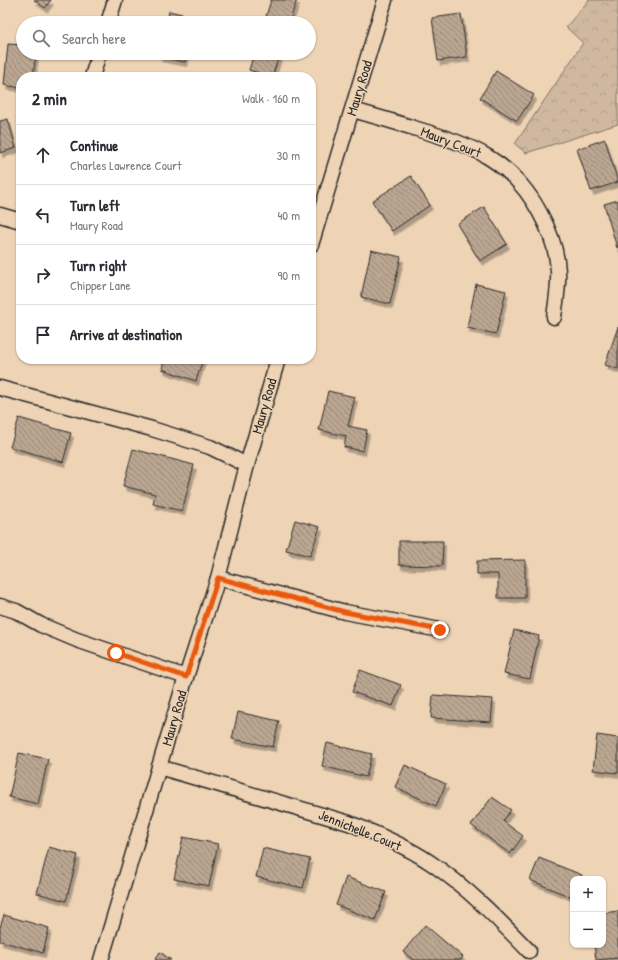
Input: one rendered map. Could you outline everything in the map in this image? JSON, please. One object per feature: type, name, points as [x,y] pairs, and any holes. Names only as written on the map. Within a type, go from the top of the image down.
[{"type":"street","points":[[110,16],[115,0]]},
{"type":"street","name":"Maury Road","points":[[316,229],[385,0]]},
{"type":"street","points":[[93,72],[97,60]]},
{"type":"street","name":"Maury Court","points":[[353,110],[465,144],[488,157],[514,177],[537,207],[552,242],[558,272],[554,317]]},
{"type":"street","points":[[0,215],[16,220]]},
{"type":"street","name":"Maury Road","points":[[101,960],[186,677],[218,578],[247,465],[277,364]]},
{"type":"street","points":[[0,388],[152,428],[210,447],[247,465]]},
{"type":"street","points":[[218,578],[345,612],[440,630]]},
{"type":"street","points":[[0,606],[16,610],[41,625],[77,640],[186,677]]},
{"type":"street","name":"Jennichelle Court","points":[[160,767],[349,822],[374,832],[406,848],[458,882],[489,909],[529,951]]},
{"type":"green space","points":[[589,0],[618,0],[618,124],[526,153],[515,144],[583,43],[566,27]]},
{"type":"building","points":[[34,0],[51,0],[45,8]]},
{"type":"building","points":[[271,0],[297,0],[291,16],[266,16]]},
{"type":"building","points":[[169,11],[191,16],[168,16]]},
{"type":"building","points":[[461,14],[467,57],[438,61],[432,18]]},
{"type":"building","points":[[8,44],[16,45],[16,60],[35,60],[34,72],[16,72],[16,87],[4,85]]},
{"type":"building","points":[[175,60],[185,60],[185,62]]},
{"type":"building","points":[[252,60],[278,60],[274,72],[256,72],[249,70]]},
{"type":"building","points":[[496,71],[534,95],[517,121],[480,98]]},
{"type":"building","points":[[8,119],[16,148],[0,153],[0,121]]},
{"type":"building","points":[[605,139],[618,182],[591,191],[577,149]]},
{"type":"building","points":[[411,176],[430,205],[392,231],[372,201]]},
{"type":"building","points":[[618,200],[618,247],[617,248],[604,204]]},
{"type":"building","points":[[484,207],[507,244],[480,261],[457,224]]},
{"type":"building","points":[[371,250],[401,257],[390,304],[361,297]]},
{"type":"building","points":[[476,284],[506,291],[496,334],[467,328]]},
{"type":"building","points":[[618,327],[618,369],[605,365]]},
{"type":"building","points":[[163,364],[201,364],[196,381],[162,369]]},
{"type":"building","points":[[328,391],[355,397],[348,426],[367,430],[363,451],[344,447],[346,436],[319,430]]},
{"type":"building","points":[[19,418],[71,433],[63,462],[10,447]]},
{"type":"building","points":[[133,449],[194,465],[182,511],[153,504],[155,494],[123,486]]},
{"type":"building","points":[[295,520],[320,527],[310,556],[286,550]]},
{"type":"building","points":[[399,541],[443,541],[442,566],[399,565]]},
{"type":"building","points":[[525,560],[525,598],[498,598],[498,574],[477,574],[477,561]]},
{"type":"building","points":[[514,630],[539,636],[530,679],[504,674]]},
{"type":"building","points":[[360,670],[401,685],[393,706],[352,692]]},
{"type":"building","points":[[433,695],[493,699],[491,722],[431,718]]},
{"type":"building","points":[[238,712],[279,721],[273,747],[232,739]]},
{"type":"building","points":[[597,735],[618,738],[618,773],[593,770]]},
{"type":"building","points":[[327,743],[372,754],[366,777],[322,766]]},
{"type":"building","points":[[19,753],[48,759],[38,804],[9,797]]},
{"type":"building","points":[[405,765],[446,784],[436,806],[395,787]]},
{"type":"building","points":[[492,797],[511,810],[503,821],[523,836],[510,854],[471,825]]},
{"type":"building","points":[[183,837],[218,844],[209,886],[174,879]]},
{"type":"building","points":[[49,847],[78,855],[66,901],[37,893]]},
{"type":"building","points":[[263,848],[310,859],[303,888],[256,877]]},
{"type":"building","points":[[539,858],[582,875],[570,876],[570,897],[530,880]]},
{"type":"building","points":[[346,877],[386,892],[375,920],[336,905]]},
{"type":"building","points":[[618,911],[618,958],[596,960],[594,948],[606,948],[606,913]]},
{"type":"building","points":[[4,915],[49,928],[43,953],[0,941],[0,927]]},
{"type":"building","points":[[425,925],[463,957],[461,960],[413,960],[403,952]]},
{"type":"building","points":[[160,952],[171,960],[155,960]]},
{"type":"route","points":[[116,653],[186,677],[218,578],[345,612],[440,630]]}]
